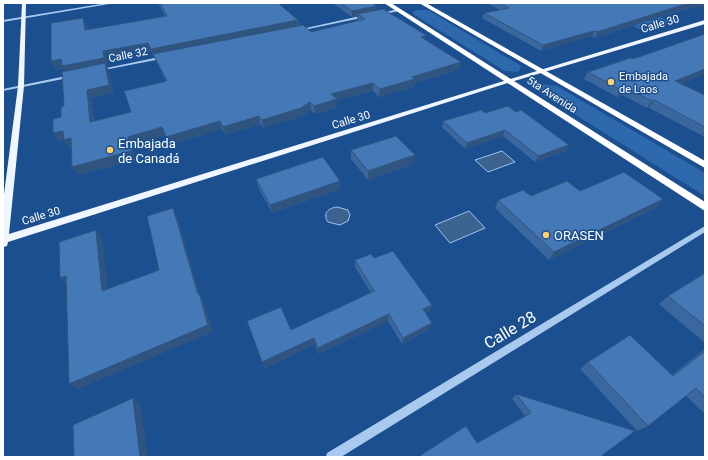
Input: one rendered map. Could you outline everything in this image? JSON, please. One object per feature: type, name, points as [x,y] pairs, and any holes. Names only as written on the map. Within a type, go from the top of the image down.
[{"type":"highway","name":"5ta Avenida","points":[[387,3],[705,207]]},
{"type":"highway","name":"5ta Avenida","points":[[426,3],[705,165]]},
{"type":"main road","points":[[3,241],[21,86],[22,18],[24,3]]},
{"type":"main road","name":"Calle 30","points":[[3,241],[509,81],[705,22]]},
{"type":"street","points":[[3,21],[114,3]]},
{"type":"street","points":[[296,30],[398,10]]},
{"type":"street","name":"Calle 32","points":[[92,72],[170,56]]},
{"type":"street","points":[[3,90],[76,75]]},
{"type":"street","name":"Calle 28","points":[[331,457],[705,229]]},
{"type":"shaded area","points":[[578,3],[624,3],[673,22],[644,31]]},
{"type":"shaded area","points":[[416,10],[428,10],[521,66],[519,72],[505,71],[413,14]]},
{"type":"shaded area","points":[[541,84],[557,86],[705,173],[705,196],[539,92],[537,87]]},
{"type":"shaded area","points":[[502,151],[515,162],[488,172],[475,160]]},
{"type":"shaded area","points":[[337,207],[348,210],[350,215],[348,221],[340,225],[328,222],[326,219],[327,212],[331,208]]},
{"type":"shaded area","points":[[469,211],[485,228],[450,243],[435,225]]},
{"type":"building","points":[[160,3],[278,3],[298,20],[151,49],[148,43],[103,51],[104,58],[62,66],[61,59],[51,61],[51,23],[83,18],[85,30],[167,16]]},
{"type":"building","points":[[341,3],[372,3],[376,6],[352,11]]},
{"type":"building","points":[[499,3],[694,3],[679,6],[597,32],[594,31],[543,45],[484,13],[509,8]]},
{"type":"building","points":[[383,9],[426,35],[421,37],[461,62],[412,77],[415,79],[380,89],[373,83],[331,94],[337,99],[314,106],[310,102],[301,108],[262,120],[259,116],[223,127],[220,121],[166,137],[162,127],[128,137],[131,151],[72,167],[71,138],[64,140],[63,131],[53,133],[53,119],[61,117],[61,107],[64,106],[62,72],[105,63],[109,85],[87,90],[90,122],[131,112],[124,91],[167,81],[153,54],[303,25],[311,32],[365,19],[357,14]]},
{"type":"building","points":[[705,34],[705,69],[675,81],[705,95],[705,127],[654,100],[652,101],[626,88],[621,90],[588,72],[630,58],[633,59]]},
{"type":"building","points":[[508,106],[516,112],[521,110],[569,145],[538,156],[505,130],[467,143],[443,121],[481,110],[485,113]]},
{"type":"building","points":[[396,136],[415,155],[368,171],[351,150]]},
{"type":"building","points":[[323,157],[340,181],[270,205],[256,179]]},
{"type":"building","points":[[624,172],[663,199],[554,252],[498,200],[523,190],[531,196],[567,181],[580,191]]},
{"type":"building","points":[[173,208],[208,325],[69,384],[66,276],[60,278],[59,242],[96,230],[102,291],[159,270],[147,216]]},
{"type":"building","points":[[393,251],[432,305],[423,309],[432,323],[403,338],[389,314],[318,348],[314,338],[262,362],[247,321],[281,307],[291,330],[374,291],[355,260],[371,254],[374,258]]},
{"type":"building","points":[[705,273],[705,326],[668,296]]},
{"type":"building","points":[[630,335],[673,376],[705,351],[705,397],[696,388],[648,426],[588,362]]},
{"type":"building","points":[[516,394],[635,431],[600,457],[423,457],[421,455],[466,426],[477,443],[531,413]]},
{"type":"building","points":[[133,398],[140,457],[74,457],[73,425]]},
{"type":"place","name":"Embajada de Laos","points":[[611,82]]},
{"type":"place","name":"Embajada de Canadá","points":[[110,150]]},
{"type":"place","name":"ORASEN","points":[[546,235]]}]
